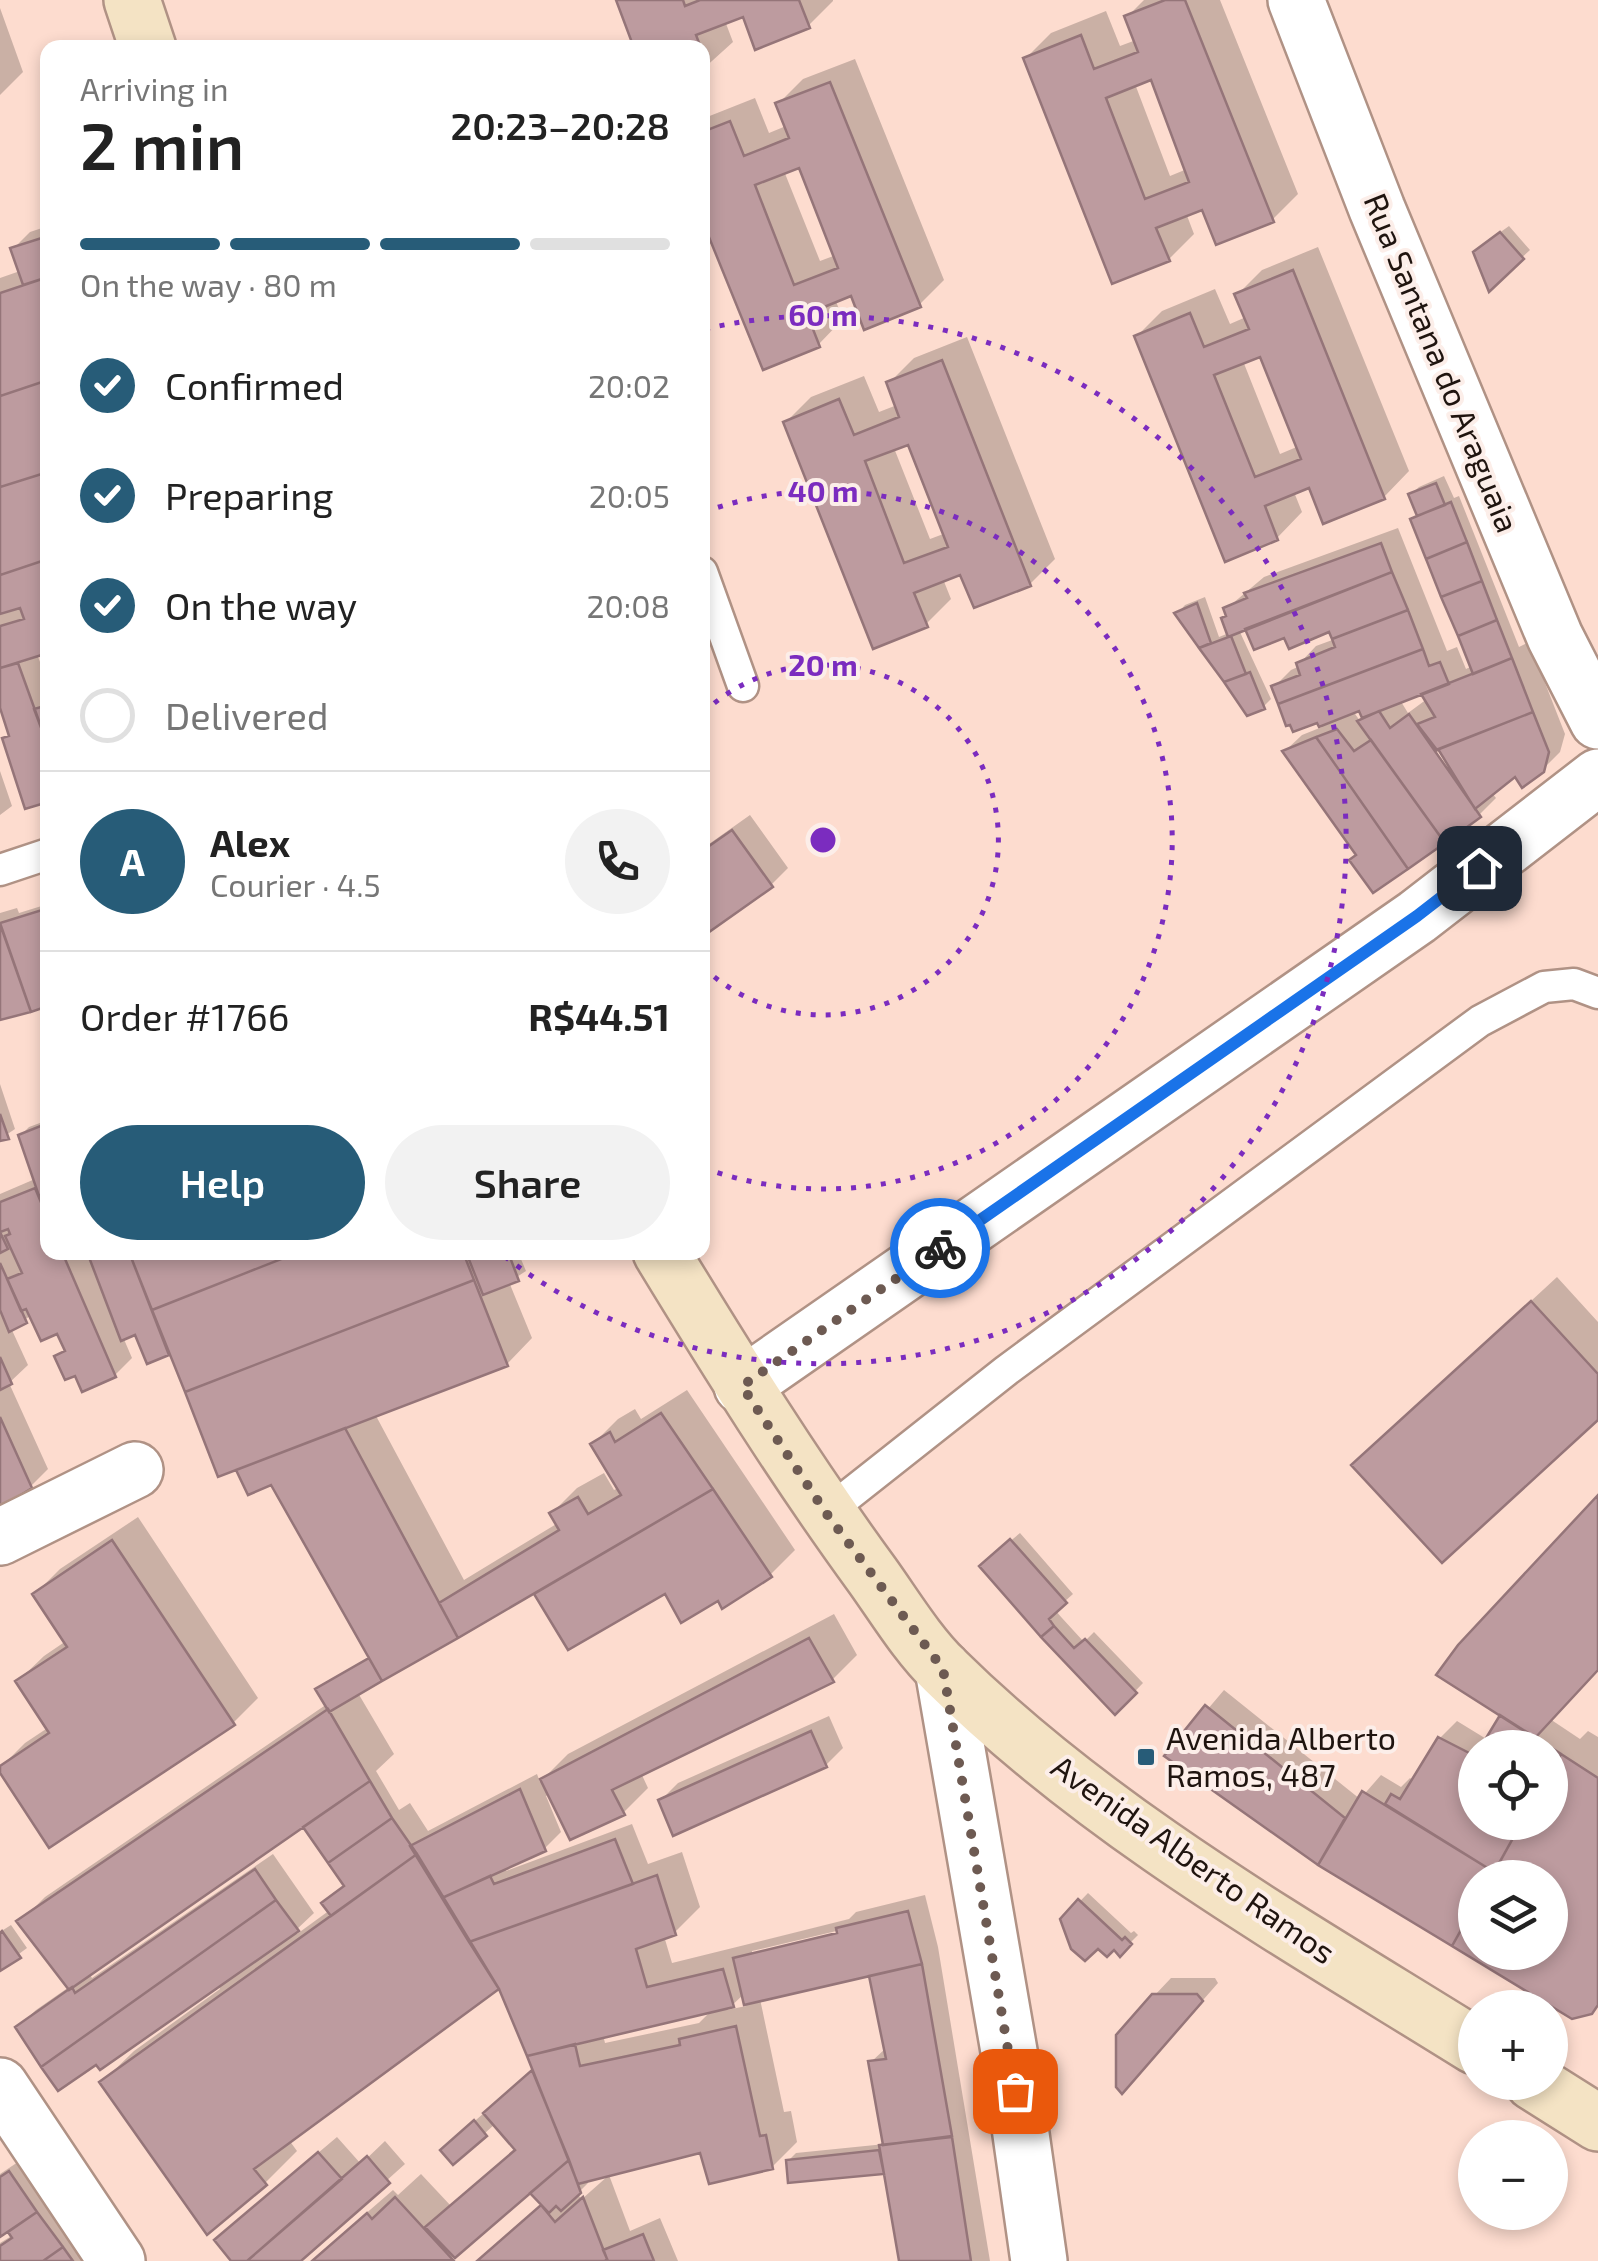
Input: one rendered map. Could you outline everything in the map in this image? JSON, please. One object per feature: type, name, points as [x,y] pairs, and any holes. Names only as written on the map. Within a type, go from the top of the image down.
[{"type":"main road","points":[[132,0],[145,40]]},
{"type":"main road","name":"Avenida Alberto Ramos","points":[[666,1260],[742,1386],[826,1513],[943,1669],[1081,1790],[1228,1892],[1458,2035]]},
{"type":"main road","points":[[1568,2100],[1594,2113]]},
{"type":"street","name":"Rua Santana do Araguaia","points":[[1296,0],[1376,209],[1547,620],[1598,722]]},
{"type":"street","points":[[742,1386],[1417,916],[1598,776]]},
{"type":"street","points":[[0,1536],[134,1470]]},
{"type":"street","points":[[943,1669],[1010,2057],[1039,2261]]},
{"type":"street","points":[[0,2086],[117,2261]]},
{"type":"lane","points":[[710,594],[743,686]]},
{"type":"lane","points":[[0,870],[40,857]]},
{"type":"lane","points":[[826,1513],[1007,1370],[1480,1021],[1544,988],[1574,984],[1598,993]]},
{"type":"building","points":[[616,0],[683,0],[685,6],[700,0],[799,0],[810,28],[755,50],[743,17],[696,35],[698,40],[631,40]]},
{"type":"building","points":[[1165,0],[1185,0],[1274,222],[1216,245],[1202,210],[1156,228],[1170,261],[1112,284],[1023,58],[1081,35],[1094,69],[1138,52],[1124,16]],"holes":[[[1151,80],[1189,182],[1145,199],[1106,98]]]},
{"type":"building","points":[[830,82],[921,307],[864,330],[851,296],[807,314],[820,347],[763,370],[710,240],[710,129],[730,121],[744,156],[789,138],[775,103]],"holes":[[[799,168],[838,268],[794,285],[755,185]]]},
{"type":"building","points":[[1500,232],[1524,259],[1489,292],[1473,252]]},
{"type":"building","points":[[40,239],[40,280],[23,285],[10,248]]},
{"type":"building","points":[[1293,270],[1385,499],[1323,524],[1309,488],[1265,506],[1278,540],[1225,562],[1134,336],[1190,313],[1204,347],[1249,329],[1234,294]],"holes":[[[1260,357],[1301,459],[1255,477],[1214,375]]]},
{"type":"building","points":[[40,280],[40,383],[0,396],[0,293]]},
{"type":"building","points":[[942,360],[1031,586],[974,608],[960,575],[914,593],[928,627],[873,649],[783,422],[839,399],[854,435],[899,417],[886,382]],"holes":[[[908,445],[948,547],[904,563],[865,461]]]},
{"type":"building","points":[[40,383],[40,474],[0,487],[0,396]]},
{"type":"building","points":[[40,474],[40,562],[0,575],[0,487]]},
{"type":"building","points":[[1436,483],[1445,505],[1417,516],[1408,494]]},
{"type":"building","points":[[1451,502],[1467,542],[1426,559],[1410,519]]},
{"type":"building","points":[[1467,542],[1482,581],[1441,597],[1426,559]]},
{"type":"building","points":[[1381,543],[1392,572],[1228,637],[1221,618],[1226,616],[1223,608],[1247,598],[1244,593]]},
{"type":"building","points":[[40,562],[40,656],[0,668],[0,626],[24,619],[20,608],[0,614],[0,575]]},
{"type":"building","points":[[1392,572],[1408,610],[1332,639],[1329,632],[1289,649],[1284,638],[1254,650],[1245,629]]},
{"type":"building","points":[[1482,581],[1497,620],[1458,636],[1441,597]]},
{"type":"building","points":[[1197,603],[1211,643],[1199,648],[1174,613]]},
{"type":"building","points":[[1408,610],[1423,649],[1278,704],[1271,686],[1300,675],[1296,663],[1335,647],[1332,639]]},
{"type":"building","points":[[1497,620],[1512,658],[1473,674],[1458,636]]},
{"type":"building","points":[[1231,636],[1246,674],[1224,682],[1199,648]]},
{"type":"building","points":[[1423,649],[1429,666],[1440,662],[1449,684],[1362,718],[1359,711],[1319,727],[1317,723],[1293,732],[1290,725],[1286,726],[1278,704]]},
{"type":"building","points":[[1512,658],[1533,712],[1437,750],[1417,724],[1435,717],[1421,694]]},
{"type":"building","points":[[18,663],[40,724],[40,804],[25,809],[2,738],[9,736],[0,708],[0,668]]},
{"type":"building","points":[[1250,672],[1265,709],[1247,716],[1224,682]]},
{"type":"building","points":[[1379,711],[1390,728],[1409,714],[1481,817],[1445,843],[1357,721]]},
{"type":"building","points":[[1533,712],[1549,752],[1544,772],[1522,788],[1515,777],[1475,809],[1438,749]]},
{"type":"building","points":[[1337,729],[1354,751],[1371,740],[1445,843],[1408,869],[1316,737]]},
{"type":"building","points":[[1316,737],[1408,869],[1373,893],[1349,860],[1356,855],[1282,751]]},
{"type":"building","points":[[732,830],[773,887],[710,931],[710,845]]},
{"type":"building","points":[[40,911],[40,1009],[31,1012],[0,923]]},
{"type":"building","points":[[0,924],[31,1012],[0,1020]]},
{"type":"building","points":[[0,1114],[9,1139],[0,1141]]},
{"type":"building","points":[[40,1126],[40,1196],[39,1196],[18,1135]]},
{"type":"building","points":[[35,1188],[40,1200],[40,1260],[65,1260],[116,1377],[82,1392],[75,1376],[65,1380],[54,1356],[65,1351],[57,1334],[41,1341],[26,1309],[21,1311],[7,1279],[22,1273],[5,1236],[10,1234],[8,1229],[0,1232],[0,1202]]},
{"type":"building","points":[[0,1232],[8,1249],[0,1253]]},
{"type":"building","points":[[90,1260],[132,1260],[169,1355],[147,1364],[135,1335],[121,1341]]},
{"type":"building","points":[[132,1260],[279,1260],[152,1310]]},
{"type":"building","points":[[279,1260],[466,1260],[474,1280],[185,1392],[152,1310]]},
{"type":"building","points":[[469,1260],[511,1260],[519,1281],[483,1295]]},
{"type":"building","points":[[0,1263],[27,1323],[9,1332],[0,1310]]},
{"type":"building","points":[[474,1280],[508,1366],[218,1477],[185,1392]]},
{"type":"building","points":[[1531,1301],[1598,1374],[1598,1420],[1442,1563],[1351,1465]]},
{"type":"building","points":[[0,1357],[12,1384],[0,1390]]},
{"type":"building","points":[[661,1413],[713,1489],[458,1638],[439,1603],[559,1530],[549,1513],[578,1497],[588,1514],[621,1495],[590,1444],[610,1432],[615,1442]]},
{"type":"building","points":[[0,1417],[32,1488],[0,1508]]},
{"type":"building","points":[[345,1428],[458,1638],[382,1681],[271,1485],[248,1495],[236,1470]]},
{"type":"building","points":[[713,1489],[772,1577],[722,1609],[718,1601],[681,1623],[665,1594],[568,1650],[534,1594]]},
{"type":"building","points":[[1598,1495],[1598,1670],[1542,1730],[1522,1730],[1436,1675],[1458,1645]]},
{"type":"building","points":[[1010,1539],[1067,1603],[1049,1619],[1054,1626],[1041,1637],[979,1566]]},
{"type":"building","points":[[112,1540],[235,1725],[49,1848],[0,1773],[0,1766],[49,1733],[15,1681],[67,1647],[32,1594]]},
{"type":"building","points":[[1054,1626],[1074,1648],[1085,1639],[1137,1693],[1115,1715],[1041,1637]]},
{"type":"building","points":[[809,1638],[834,1682],[612,1790],[625,1815],[570,1840],[540,1779]]},
{"type":"building","points":[[369,1658],[382,1681],[329,1712],[315,1689]]},
{"type":"building","points":[[1205,1705],[1345,1818],[1318,1865],[1164,1756]]},
{"type":"building","points":[[328,1709],[370,1781],[69,1990],[16,1921]]},
{"type":"building","points":[[1500,1715],[1523,1730],[1491,1730]]},
{"type":"building","points":[[811,1731],[827,1767],[673,1836],[658,1800]]},
{"type":"building","points":[[1438,1737],[1458,1747],[1458,1840],[1512,1840],[1501,1860],[1475,1860],[1385,1804],[1391,1794],[1400,1799]]},
{"type":"building","points":[[1568,1759],[1598,1778],[1598,2005],[1592,2014],[1572,2019],[1568,2017],[1568,1990],[1524,1990],[1491,1970],[1568,1970],[1568,1860],[1501,1860],[1512,1840],[1568,1840]]},
{"type":"building","points":[[370,1781],[392,1818],[328,1863],[303,1827]]},
{"type":"building","points":[[520,1789],[546,1851],[442,1898],[410,1846]]},
{"type":"building","points":[[1362,1791],[1474,1860],[1458,1860],[1458,1935],[1452,1946],[1318,1865]]},
{"type":"building","points":[[392,1818],[417,1854],[331,1916],[321,1903],[344,1886],[328,1863]]},
{"type":"building","points":[[615,1839],[633,1884],[469,1942],[442,1898],[490,1876],[494,1884]]},
{"type":"building","points":[[417,1854],[499,1989],[254,2169],[267,2185],[207,2235],[99,2082]]},
{"type":"building","points":[[255,1869],[276,1900],[41,2067],[15,2027],[72,1987],[75,1993]]},
{"type":"building","points":[[657,1875],[676,1935],[636,1949],[647,1987],[723,1969],[734,2007],[527,2056],[499,1989],[469,1942]]},
{"type":"building","points":[[1078,1899],[1122,1940],[1125,1937],[1132,1944],[1120,1957],[1114,1950],[1107,1957],[1098,1949],[1085,1961],[1071,1949],[1060,1919]]},
{"type":"building","points":[[276,1900],[299,1931],[100,2070],[96,2065],[58,2091],[41,2067]]},
{"type":"building","points":[[908,1911],[922,1964],[744,2005],[733,1958]]},
{"type":"building","points":[[0,1933],[21,1958],[0,1971]]},
{"type":"building","points":[[922,1964],[952,2136],[883,2145],[868,2061],[886,2059],[869,1976]]},
{"type":"building","points":[[1152,1994],[1197,1994],[1203,2001],[1122,2094],[1116,2087],[1116,2035]]},
{"type":"building","points":[[736,2026],[760,2136],[766,2135],[773,2169],[709,2184],[700,2153],[578,2184],[527,2056],[575,2044],[580,2066],[680,2045],[679,2039]]},
{"type":"building","points":[[532,2070],[569,2160],[455,2258],[425,2227],[515,2150],[483,2113]]},
{"type":"building","points":[[474,2120],[487,2136],[453,2165],[440,2150]]},
{"type":"building","points":[[952,2137],[971,2261],[899,2261],[879,2145]]},
{"type":"building","points":[[879,2150],[884,2174],[788,2183],[786,2160]]},
{"type":"building","points":[[318,2152],[342,2179],[247,2261],[231,2261],[214,2240]]},
{"type":"building","points":[[367,2156],[390,2183],[301,2261],[247,2261]]},
{"type":"building","points":[[569,2160],[581,2193],[561,2211],[556,2206],[549,2213],[530,2193]]},
{"type":"building","points":[[9,2171],[37,2212],[0,2237],[0,2177]]},
{"type":"building","points":[[395,2197],[453,2260],[312,2261],[367,2213],[372,2219]]},
{"type":"building","points":[[583,2197],[605,2261],[477,2261],[541,2205],[555,2222]]},
{"type":"building","points":[[37,2212],[63,2247],[43,2261],[0,2261],[0,2246],[12,2238],[8,2232]]},
{"type":"building","points":[[643,2234],[654,2261],[608,2261],[603,2250]]},
{"type":"building","points":[[63,2247],[73,2261],[43,2261]]},
{"type":"way so far","points":[[940,1248],[742,1386],[826,1513],[943,1669],[1015,2091]]},
{"type":"place","name":"Avenida Alberto Ramos, 487","points":[[1146,1757]]},
{"type":"route","points":[[940,1248],[1417,916],[1479,868]]}]
